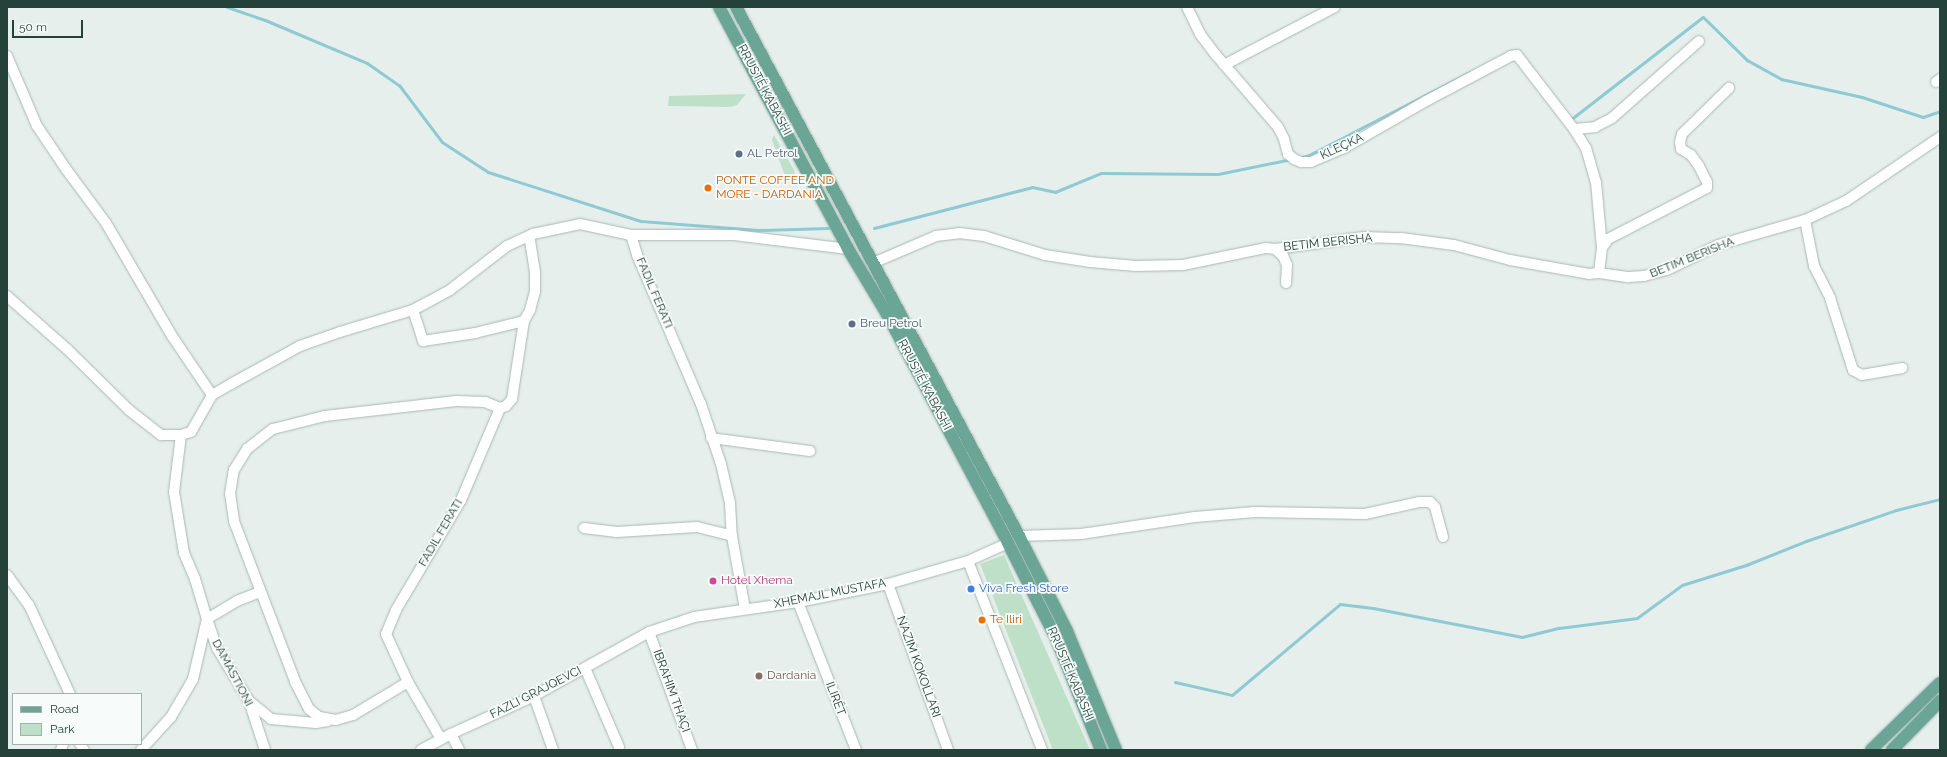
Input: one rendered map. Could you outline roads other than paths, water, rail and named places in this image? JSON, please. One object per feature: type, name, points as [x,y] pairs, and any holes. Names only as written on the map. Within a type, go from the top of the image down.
[{"type":"main road","name":"RRUSTË KABASHI","points":[[719,7],[848,249],[887,314],[1008,543],[1056,638],[1101,750]]},
{"type":"main road","name":"RRUSTË KABASHI","points":[[736,7],[1020,536],[1067,630],[1116,750]]},
{"type":"main road","points":[[1871,750],[1940,683]]},
{"type":"main road","points":[[1892,750],[1940,701]]},
{"type":"street","name":"KLEÇKA","points":[[1187,7],[1200,34],[1224,65],[1258,102],[1278,127],[1288,154],[1294,159],[1311,162],[1346,147],[1426,101],[1511,56],[1517,55],[1574,129]]},
{"type":"street","points":[[1224,65],[1335,7]]},
{"type":"street","points":[[1599,273],[1602,248],[1596,182],[1586,148],[1574,129],[1595,127],[1612,118],[1699,41]]},
{"type":"street","points":[[7,56],[37,126],[66,169],[106,223],[172,336],[212,395]]},
{"type":"street","points":[[1602,248],[1608,239],[1707,188],[1707,182],[1699,166],[1691,156],[1681,149],[1680,142],[1682,134],[1729,88]]},
{"type":"street","name":"BETIM BERISHA","points":[[873,263],[936,236],[959,233],[984,236],[1045,255],[1090,262],[1136,266],[1183,265],[1266,248],[1364,237],[1401,238],[1454,245],[1510,260],[1589,274],[1599,273],[1629,277],[1654,274],[1667,270],[1718,245],[1805,220],[1846,201],[1940,137]]},
{"type":"street","points":[[1805,220],[1814,266],[1830,298],[1853,370],[1862,375],[1902,368]]},
{"type":"street","points":[[7,296],[67,350],[129,410],[160,434],[181,435],[191,432],[212,395],[300,346],[413,310],[450,290],[507,246],[529,236],[580,224],[631,235],[734,235],[848,249]]},
{"type":"street","name":"FADIL FERATI","points":[[631,235],[701,404],[711,438],[721,464],[730,503],[732,536],[745,609]]},
{"type":"street","name":"FADIL FERATI","points":[[441,739],[408,682],[386,634],[396,610],[461,500],[500,408],[506,406],[512,399],[524,321],[530,310],[535,291],[535,272],[529,236]]},
{"type":"street","name":"BETIM BERISHA","points":[[1275,248],[1283,256],[1287,265],[1286,283]]},
{"type":"street","points":[[413,310],[423,342],[524,321]]},
{"type":"street","points":[[336,720],[319,717],[309,709],[295,681],[234,521],[230,494],[234,470],[247,449],[273,429],[324,416],[456,401],[485,402],[500,408]]},
{"type":"street","name":"DAMASTIONI","points":[[181,435],[174,492],[184,553],[195,578],[217,648],[249,701],[265,750]]},
{"type":"street","points":[[711,438],[810,451]]},
{"type":"street","points":[[1020,536],[1081,534],[1195,517],[1255,512],[1365,514],[1419,502],[1430,502],[1435,507],[1443,537]]},
{"type":"street","points":[[584,528],[617,532],[697,527],[732,536]]},
{"type":"street","name":"XHEMAJL MUSTAFA","points":[[649,632],[694,617],[798,602],[888,584],[968,561],[1008,543]]},
{"type":"street","points":[[968,561],[1042,750]]},
{"type":"street","points":[[7,575],[29,605],[70,693]]},
{"type":"street","name":"NAZIM KOKOLLARI","points":[[888,584],[948,750]]},
{"type":"street","points":[[141,750],[171,717],[193,679],[207,619],[237,601],[260,592]]},
{"type":"street","name":"ILIRËT","points":[[798,602],[856,750]]},
{"type":"street","name":"FAZLI GRAJQEVCI","points":[[421,750],[451,734],[534,696],[649,632]]},
{"type":"street","name":"IBRAHIM THAÇI","points":[[649,632],[692,750]]},
{"type":"street","points":[[585,668],[619,747]]},
{"type":"street","points":[[249,701],[271,719],[316,724],[353,715],[408,682]]},
{"type":"street","points":[[534,696],[553,750]]},
{"type":"street","points":[[451,734],[459,750]]},
{"type":"waterway","points":[[227,7],[265,20],[367,63],[399,85],[442,142],[488,172],[641,221],[758,230],[829,228]]},
{"type":"waterway","points":[[1570,120],[1703,17],[1747,60],[1781,79],[1862,97],[1923,117],[1940,111]]},
{"type":"waterway","points":[[1299,158],[1309,155],[1470,72]]},
{"type":"waterway","points":[[874,228],[1032,187],[1055,192],[1101,173],[1218,174],[1291,159]]},
{"type":"waterway","points":[[1175,682],[1232,695],[1340,604],[1373,608],[1522,637],[1559,628],[1637,618],[1682,585],[1746,565],[1806,541],[1896,510],[1940,499]]},
{"type":"place","name":"AL Petrol","points":[[739,154]]},
{"type":"place","name":"PONTE COFFEE AND MORE - DARDANIA","points":[[708,188]]},
{"type":"place","name":"Breu Petrol","points":[[852,324]]},
{"type":"place","name":"Hotel Xhema","points":[[713,581]]},
{"type":"place","name":"Viva Fresh Store","points":[[971,589]]},
{"type":"place","name":"Te Iliri","points":[[982,620]]},
{"type":"place","name":"Dardania","points":[[759,676]]}]
